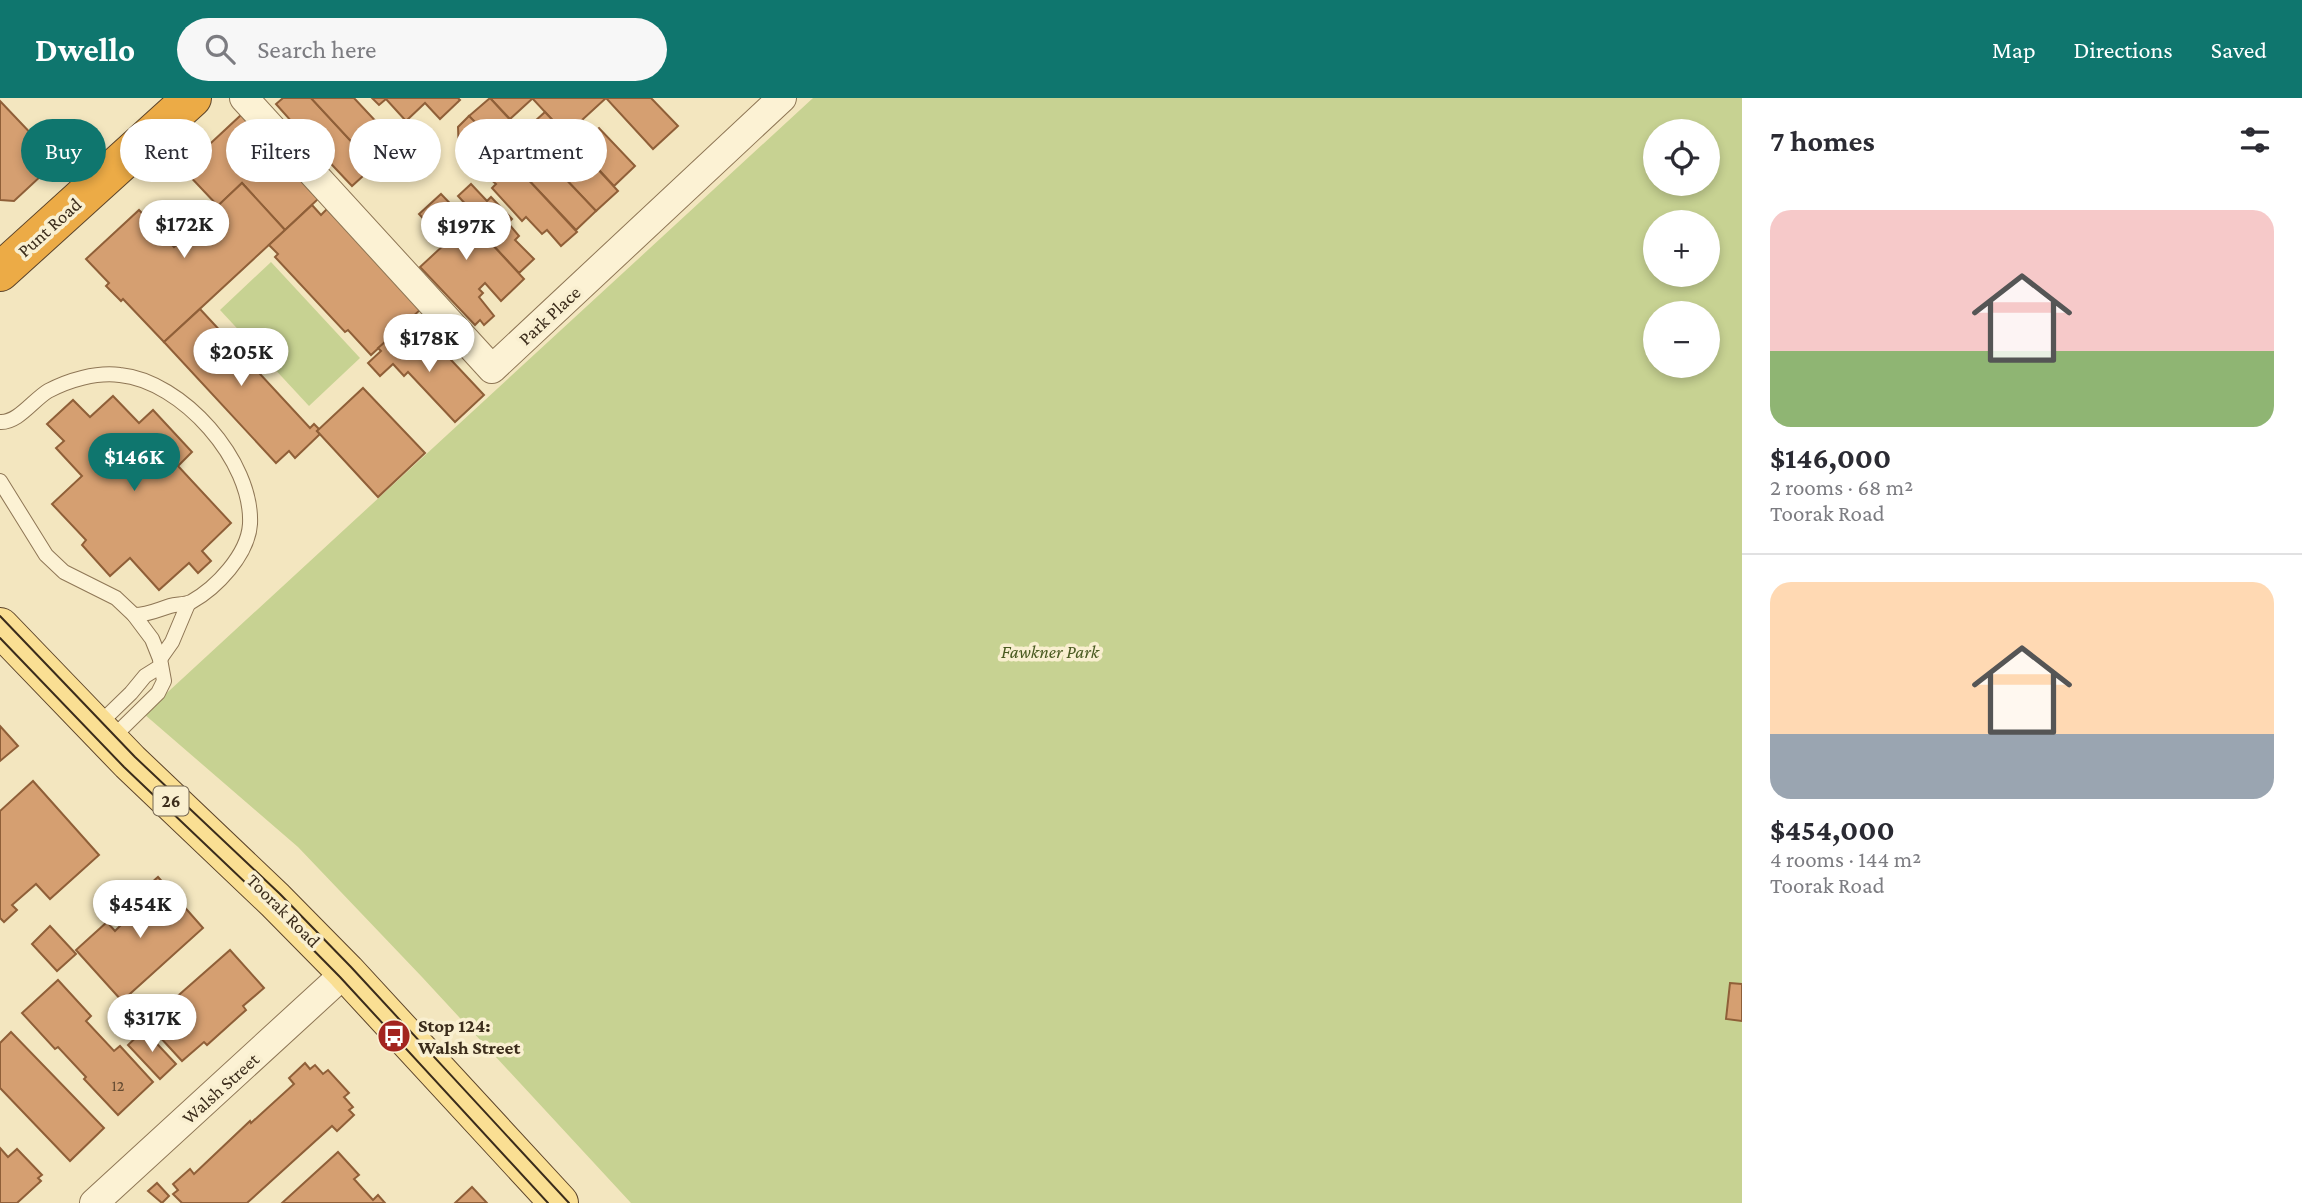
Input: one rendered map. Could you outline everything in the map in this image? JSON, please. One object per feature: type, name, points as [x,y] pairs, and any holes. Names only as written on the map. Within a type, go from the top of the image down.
[{"type":"highway","name":"Punt Road","points":[[0,272],[192,98]]},
{"type":"main road","name":"Toorak Road","points":[[0,627],[102,734],[346,972],[559,1203]]},
{"type":"street","name":"Park Place","points":[[244,98],[492,369],[782,98]]},
{"type":"street","name":"Walsh Street","points":[[94,1203],[346,972]]},
{"type":"lane","points":[[0,422],[19,415],[34,401],[67,382],[94,376],[120,375],[149,383],[174,397],[196,414],[216,436],[234,462],[246,494],[250,525],[241,552],[228,572],[188,604],[170,606],[149,615],[134,615]]},
{"type":"lane","points":[[0,481],[46,555],[64,572],[116,598],[134,615],[152,639],[164,681],[158,693],[102,734]]},
{"type":"lane","points":[[102,734],[145,676],[161,663],[188,604]]},
{"type":"green space","name":"Fawkner Park","points":[[813,98],[1742,98],[1742,1203],[631,1203],[298,847],[144,714]]},
{"type":"green space","points":[[271,262],[360,358],[309,406],[220,310]]},
{"type":"building","points":[[283,98],[311,98],[330,119],[289,119],[276,104]]},
{"type":"building","points":[[311,98],[354,98],[374,119],[349,119],[349,139],[335,124],[335,119],[330,119]]},
{"type":"building","points":[[372,98],[460,100],[440,119],[425,103],[408,119],[404,119],[386,99],[379,105]]},
{"type":"building","points":[[490,98],[533,98],[510,119]]},
{"type":"building","points":[[490,98],[509,119],[472,119],[469,116]]},
{"type":"building","points":[[532,98],[606,98],[583,119],[552,119]]},
{"type":"building","points":[[606,98],[651,98],[678,126],[653,149]]},
{"type":"building","points":[[0,101],[21,123],[21,182],[34,182],[14,201],[0,200]]},
{"type":"building","points":[[545,112],[551,119],[537,119]]},
{"type":"building","points":[[335,124],[349,139],[349,182],[356,182],[352,186],[335,168]]},
{"type":"building","points":[[226,129],[226,182],[302,182],[318,199],[285,230],[242,183],[218,206],[195,182],[212,182],[212,142]]},
{"type":"building","points":[[607,136],[635,166],[614,186],[607,178]]},
{"type":"building","points":[[607,179],[618,191],[596,211],[568,182],[607,182]]},
{"type":"building","points":[[494,182],[530,182],[577,232],[561,246],[547,230],[542,234],[526,217],[522,221],[492,188],[496,184]]},
{"type":"building","points":[[530,182],[568,182],[596,211],[576,230]]},
{"type":"building","points":[[242,183],[285,230],[164,342],[123,299],[121,301],[106,286],[109,283],[86,259],[139,210],[174,247]]},
{"type":"building","points":[[471,184],[487,201],[491,197],[512,219],[508,223],[519,236],[515,240],[534,259],[519,273],[465,215],[471,210],[458,196]]},
{"type":"building","points":[[441,194],[463,217],[465,215],[524,279],[501,301],[485,283],[479,289],[483,293],[479,297],[494,316],[484,325],[480,320],[475,325],[420,267],[446,243],[419,214]]},
{"type":"building","points":[[312,205],[321,215],[327,209],[421,309],[371,355],[348,330],[345,332],[275,257],[278,254],[269,245]]},
{"type":"building","points":[[200,309],[310,428],[314,424],[319,429],[317,431],[320,434],[295,458],[289,451],[276,463],[164,342]]},
{"type":"building","points":[[400,329],[426,356],[437,345],[484,395],[455,422],[408,372],[404,376],[393,364],[380,376],[368,363],[381,351],[378,348]]},
{"type":"building","points":[[363,388],[425,453],[378,497],[317,431]]},
{"type":"building","points":[[113,396],[139,423],[153,410],[192,452],[178,466],[231,523],[202,551],[211,561],[198,573],[189,563],[159,590],[130,558],[110,576],[82,545],[86,540],[52,504],[82,476],[56,448],[64,441],[47,424],[73,400],[90,417]]},
{"type":"building","points":[[0,726],[18,746],[0,761]]},
{"type":"building","points":[[33,781],[99,855],[50,899],[36,884],[12,905],[17,910],[4,922],[0,918],[0,811]]},
{"type":"building","points":[[158,877],[203,928],[122,1001],[76,950],[107,922],[115,931],[131,915],[124,907]]},
{"type":"building","points":[[50,926],[76,954],[57,971],[32,944]]},
{"type":"building","points":[[230,950],[264,988],[243,1006],[246,1010],[207,1045],[204,1042],[182,1061],[147,1023]]},
{"type":"building","points":[[58,980],[91,1016],[86,1021],[114,1051],[120,1046],[153,1082],[118,1115],[58,1047],[55,1049],[22,1013]]},
{"type":"building","points":[[1730,983],[1742,984],[1742,1021],[1726,1019]]},
{"type":"building","points":[[144,1030],[176,1064],[160,1079],[128,1045]]},
{"type":"building","points":[[11,1032],[104,1128],[70,1161],[0,1088],[0,1043]]},
{"type":"building","points":[[305,1063],[310,1069],[315,1065],[323,1074],[328,1070],[349,1093],[344,1097],[353,1107],[349,1110],[354,1115],[337,1131],[332,1126],[247,1203],[182,1203],[173,1194],[178,1190],[173,1184],[190,1169],[194,1174],[294,1084],[289,1078]]},
{"type":"building","points":[[0,1148],[8,1157],[17,1149],[42,1175],[38,1178],[41,1181],[17,1203],[0,1203]]},
{"type":"building","points":[[338,1152],[359,1175],[354,1179],[373,1200],[378,1195],[385,1203],[282,1203]]},
{"type":"building","points":[[157,1183],[169,1196],[162,1203],[148,1191]]},
{"type":"building","points":[[472,1187],[487,1203],[455,1203]]},
{"type":"tram line","points":[[0,616],[135,757],[280,894],[351,967],[569,1203]]},
{"type":"tram line","points":[[0,638],[124,767],[269,905],[340,977],[548,1203]]},
{"type":"place","name":"Stop 124: Walsh Street","points":[[394,1036]]}]
